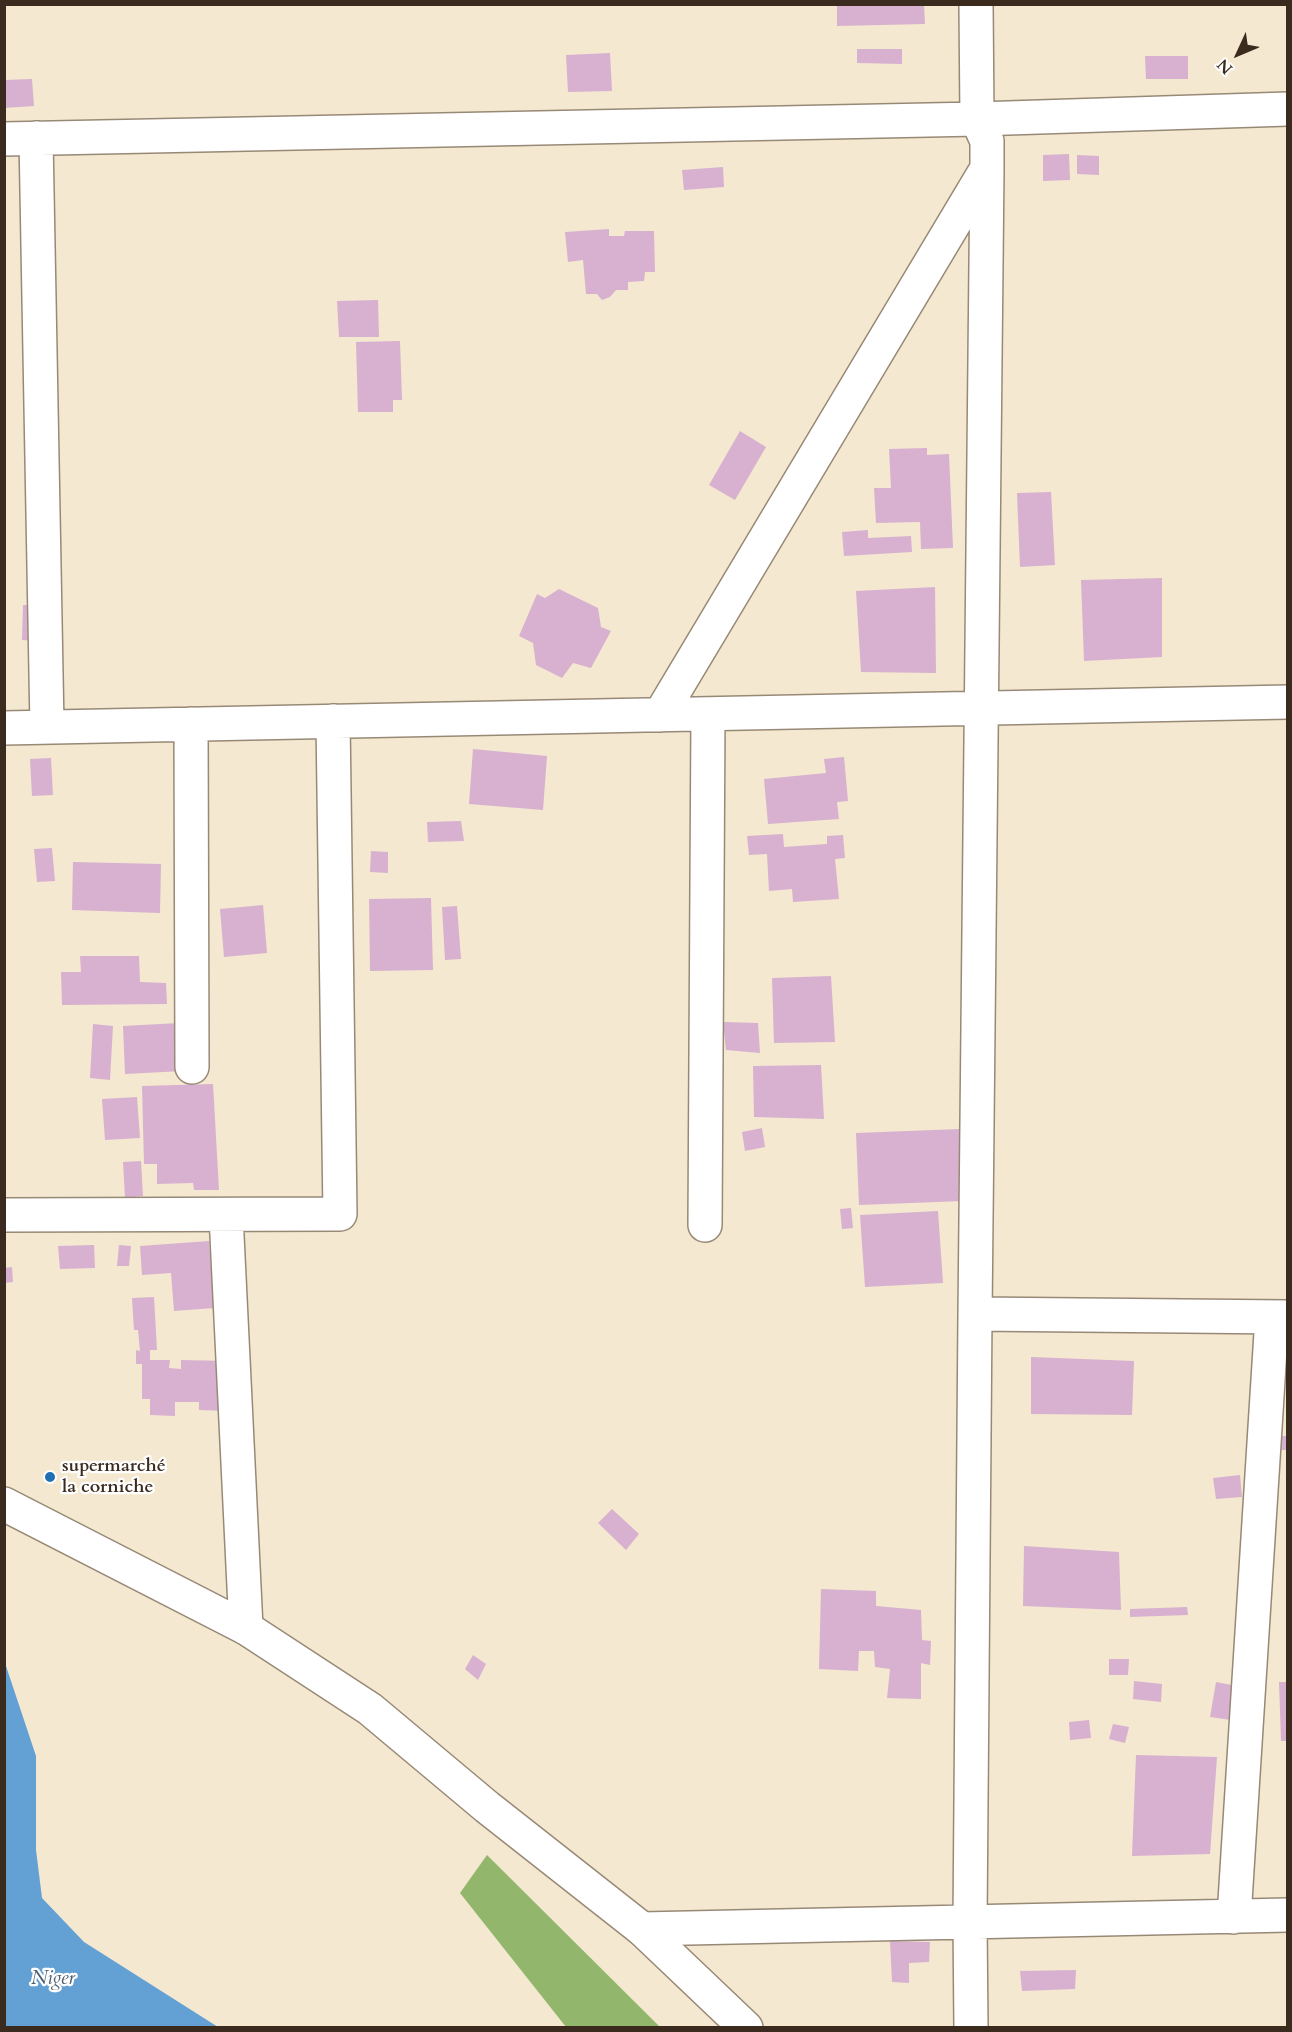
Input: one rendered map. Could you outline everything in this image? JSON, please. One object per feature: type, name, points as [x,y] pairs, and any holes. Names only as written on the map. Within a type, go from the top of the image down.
[{"type":"street","points":[[971,2028],[975,1314],[987,168],[987,141],[977,119],[976,4]]},
{"type":"street","points":[[47,727],[20,138],[977,119],[1287,109]]},
{"type":"street","points":[[660,715],[987,168]]},
{"type":"street","points":[[4,728],[1287,702]]},
{"type":"street","points":[[705,1225],[708,714]]},
{"type":"street","points":[[4,1215],[340,1214],[333,721]]},
{"type":"street","points":[[191,724],[192,1066]]},
{"type":"street","points":[[226,1215],[246,1628]]},
{"type":"street","points":[[975,1314],[1280,1317],[1234,1917]]},
{"type":"street","points":[[4,1504],[246,1628],[370,1708],[487,1808],[642,1929],[746,2028]]},
{"type":"street","points":[[642,1929],[1287,1916]]},
{"type":"green space","points":[[487,1855],[660,2027],[566,2027],[460,1893]]},
{"type":"water","name":"Niger","points":[[4,1660],[36,1756],[36,1850],[42,1898],[84,1942],[218,2027],[5,2027]]},
{"type":"building","points":[[837,4],[924,4],[925,24],[837,26]]},
{"type":"building","points":[[857,49],[902,49],[902,64],[857,63]]},
{"type":"building","points":[[610,53],[612,91],[568,92],[566,55]]},
{"type":"building","points":[[1145,56],[1188,56],[1188,79],[1146,79]]},
{"type":"building","points":[[32,79],[34,106],[4,108],[4,80]]},
{"type":"building","points":[[1069,154],[1070,180],[1043,181],[1043,155]]},
{"type":"building","points":[[1077,155],[1099,156],[1099,175],[1077,174]]},
{"type":"building","points":[[723,167],[724,187],[684,190],[682,170]]},
{"type":"building","points":[[609,229],[609,236],[624,236],[625,231],[654,231],[655,272],[645,272],[644,281],[628,282],[628,290],[616,290],[610,297],[602,300],[597,294],[586,294],[583,260],[568,262],[565,232]]},
{"type":"building","points":[[378,300],[379,337],[339,337],[337,301]]},
{"type":"building","points":[[400,341],[402,400],[393,400],[393,412],[358,412],[356,342]]},
{"type":"building","points":[[740,431],[766,447],[735,500],[709,485]]},
{"type":"building","points":[[927,448],[927,455],[949,454],[953,548],[921,549],[920,522],[876,523],[874,488],[891,488],[889,449]]},
{"type":"building","points":[[1051,492],[1055,565],[1020,567],[1017,493]]},
{"type":"building","points":[[868,530],[868,538],[911,536],[912,552],[844,556],[842,532]]},
{"type":"building","points":[[1162,578],[1162,657],[1084,661],[1081,580]]},
{"type":"building","points":[[935,587],[936,673],[861,672],[856,591]]},
{"type":"building","points":[[559,589],[598,608],[601,627],[611,631],[591,668],[573,663],[562,678],[536,665],[533,643],[519,636],[537,594],[545,598]]},
{"type":"building","points":[[23,605],[40,605],[39,641],[22,640]]},
{"type":"building","points":[[473,749],[547,756],[543,810],[469,804]]},
{"type":"building","points":[[844,757],[848,801],[837,802],[839,819],[768,824],[764,779],[826,773],[824,759]]},
{"type":"building","points":[[51,758],[53,795],[32,796],[30,759]]},
{"type":"building","points":[[461,821],[464,841],[428,842],[427,822]]},
{"type":"building","points":[[783,834],[784,847],[827,844],[827,836],[843,835],[845,858],[835,859],[839,899],[793,902],[792,889],[769,891],[767,854],[749,855],[747,836]]},
{"type":"building","points":[[52,848],[55,881],[37,882],[34,849]]},
{"type":"building","points":[[371,851],[388,852],[388,873],[370,872]]},
{"type":"building","points":[[73,862],[161,864],[160,913],[72,910]]},
{"type":"building","points":[[431,898],[433,970],[370,971],[369,899]]},
{"type":"building","points":[[263,905],[267,953],[224,957],[220,909]]},
{"type":"building","points":[[457,906],[461,959],[445,960],[442,907]]},
{"type":"building","points":[[80,956],[139,956],[140,982],[166,983],[167,1004],[62,1005],[61,972],[81,972]]},
{"type":"building","points":[[831,976],[835,1042],[774,1043],[772,978]]},
{"type":"building","points":[[723,1022],[758,1023],[760,1053],[726,1050]]},
{"type":"building","points":[[179,1023],[183,1071],[125,1074],[123,1026]]},
{"type":"building","points":[[93,1024],[113,1026],[110,1080],[90,1078]]},
{"type":"building","points":[[821,1065],[824,1119],[754,1117],[753,1066]]},
{"type":"building","points":[[213,1084],[219,1190],[194,1190],[193,1183],[157,1184],[157,1164],[144,1164],[142,1086]]},
{"type":"building","points":[[137,1097],[140,1138],[105,1140],[102,1099]]},
{"type":"building","points":[[762,1128],[765,1147],[745,1151],[742,1132]]},
{"type":"building","points":[[960,1129],[963,1201],[859,1205],[856,1133]]},
{"type":"building","points":[[141,1161],[143,1196],[125,1198],[123,1162]]},
{"type":"building","points":[[851,1208],[853,1228],[842,1229],[840,1209]]},
{"type":"building","points":[[938,1211],[943,1283],[865,1287],[860,1215]]},
{"type":"building","points":[[209,1241],[214,1308],[174,1311],[171,1273],[142,1275],[140,1246]]},
{"type":"building","points":[[94,1245],[95,1268],[60,1269],[58,1246]]},
{"type":"building","points":[[119,1245],[131,1246],[129,1266],[117,1266]]},
{"type":"building","points":[[12,1267],[13,1282],[4,1283],[4,1268]]},
{"type":"building","points":[[154,1297],[157,1350],[150,1350],[150,1360],[170,1360],[169,1368],[181,1369],[181,1360],[228,1361],[227,1411],[199,1410],[199,1402],[175,1402],[175,1416],[150,1415],[150,1399],[142,1399],[142,1364],[136,1364],[136,1350],[140,1351],[138,1330],[134,1330],[132,1298]]},
{"type":"building","points":[[1031,1357],[1134,1361],[1132,1415],[1031,1414]]},
{"type":"building","points":[[1277,1436],[1288,1436],[1288,1450],[1277,1450]]},
{"type":"building","points":[[1240,1475],[1242,1497],[1216,1499],[1213,1478]]},
{"type":"building","points":[[612,1509],[639,1534],[626,1550],[598,1523]]},
{"type":"building","points":[[1024,1546],[1119,1552],[1121,1610],[1023,1606]]},
{"type":"building","points":[[821,1589],[876,1591],[876,1606],[921,1610],[922,1640],[931,1641],[930,1665],[921,1663],[921,1699],[887,1698],[890,1669],[875,1667],[874,1651],[859,1651],[858,1671],[819,1669]]},
{"type":"building","points":[[1187,1607],[1188,1615],[1130,1617],[1130,1609]]},
{"type":"building","points":[[473,1655],[486,1664],[478,1680],[465,1669]]},
{"type":"building","points":[[1109,1659],[1129,1659],[1128,1675],[1109,1675]]},
{"type":"building","points":[[1134,1681],[1162,1684],[1161,1702],[1133,1699]]},
{"type":"building","points":[[1216,1682],[1237,1686],[1231,1720],[1210,1717]]},
{"type":"building","points":[[1279,1682],[1288,1682],[1288,1741],[1281,1741]]},
{"type":"building","points":[[1089,1720],[1091,1738],[1070,1740],[1069,1722]]},
{"type":"building","points":[[1113,1724],[1129,1727],[1125,1743],[1109,1739]]},
{"type":"building","points":[[1136,1755],[1217,1757],[1210,1854],[1132,1856]]},
{"type":"building","points":[[890,1941],[930,1942],[929,1962],[909,1963],[909,1983],[892,1982]]},
{"type":"building","points":[[1076,1970],[1075,1989],[1022,1991],[1020,1971]]},
{"type":"place","name":"supermarché la corniche","points":[[50,1477]]}]
